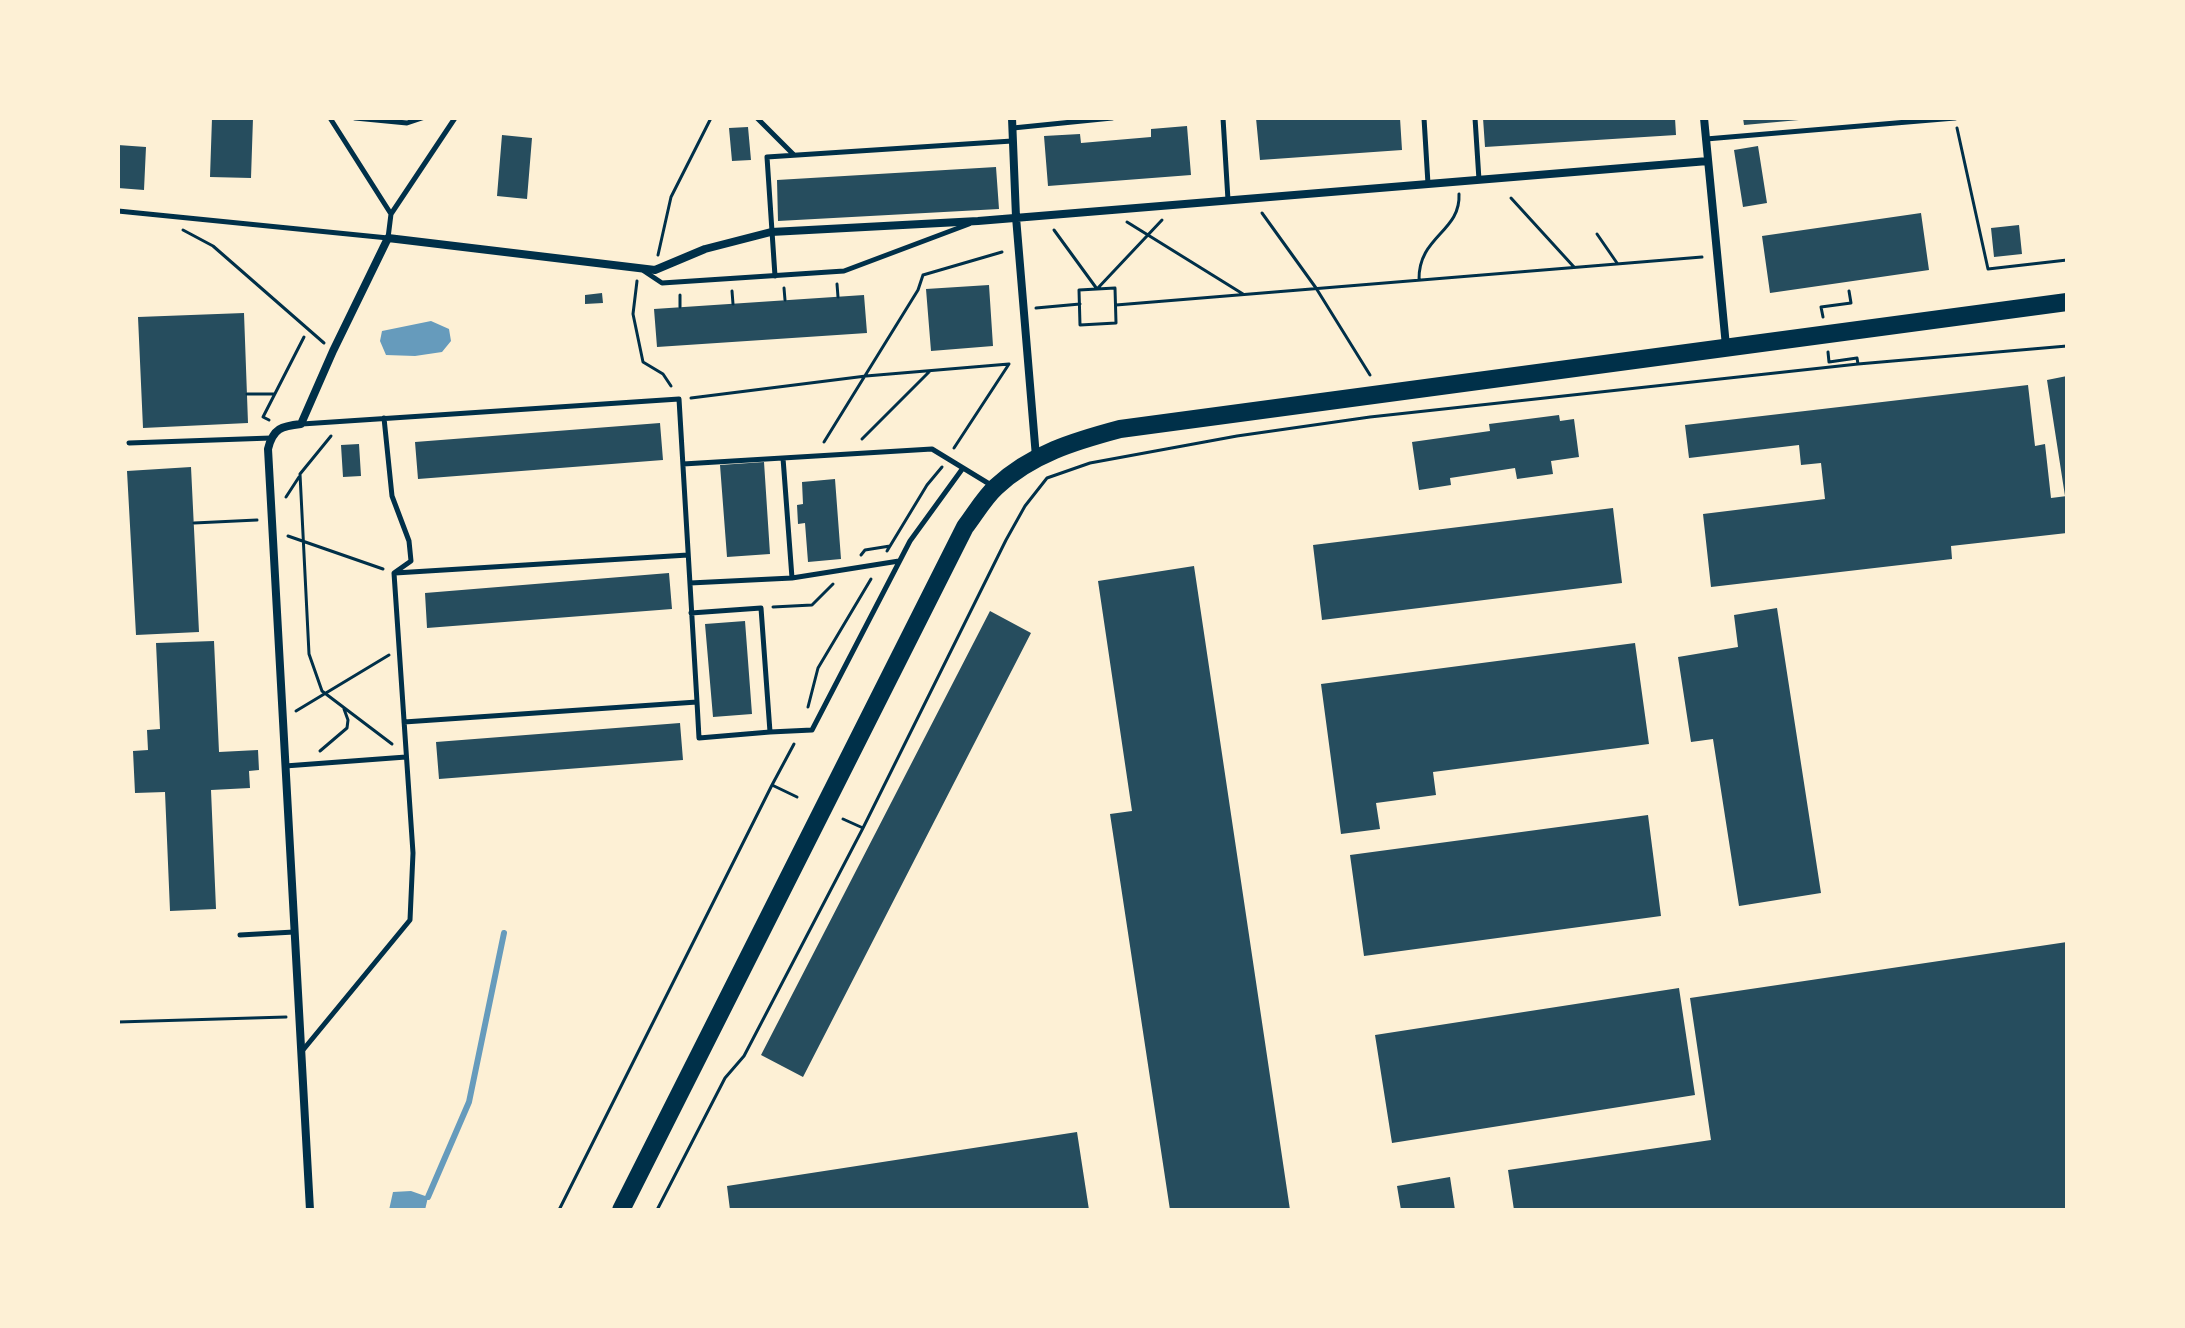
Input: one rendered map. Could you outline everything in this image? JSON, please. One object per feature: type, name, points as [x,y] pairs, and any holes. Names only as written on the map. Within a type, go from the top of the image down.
[{"type":"highway","points":[[621,1210],[965,527],[995,488],[1036,458],[1076,440],[1120,429],[2067,302]]},
{"type":"street","points":[[1012,118],[1016,217],[1036,458]]},
{"type":"street","points":[[1704,118],[1726,347]]},
{"type":"street","points":[[310,1210],[268,449],[271,438],[282,426],[301,424],[388,238],[655,270],[705,249],[771,232],[978,221],[1708,161]]},
{"type":"lane","points":[[330,118],[391,214]]},
{"type":"lane","points":[[355,118],[407,123],[422,118]]},
{"type":"lane","points":[[118,211],[388,238],[391,214],[455,118]]},
{"type":"lane","points":[[757,118],[794,156]]},
{"type":"lane","points":[[1013,128],[1112,118]]},
{"type":"lane","points":[[1223,118],[1228,200]]},
{"type":"lane","points":[[1424,118],[1428,184]]},
{"type":"lane","points":[[1475,118],[1479,180]]},
{"type":"lane","points":[[1706,139],[1955,118]]},
{"type":"lane","points":[[775,276],[767,157],[1013,141]]},
{"type":"lane","points":[[639,268],[662,283],[844,271],[978,221]]},
{"type":"lane","points":[[301,424],[679,399],[699,738],[812,730],[910,541],[963,468]]},
{"type":"lane","points":[[384,418],[392,496],[409,541],[411,561],[394,573]]},
{"type":"lane","points":[[129,443],[271,438]]},
{"type":"lane","points":[[683,464],[932,449],[995,488]]},
{"type":"lane","points":[[783,458],[792,578]]},
{"type":"lane","points":[[394,573],[688,555]]},
{"type":"lane","points":[[690,583],[792,578],[900,561]]},
{"type":"lane","points":[[301,1052],[410,920],[413,853],[394,573]]},
{"type":"lane","points":[[691,613],[761,608],[770,732]]},
{"type":"lane","points":[[404,722],[697,702]]},
{"type":"lane","points":[[285,766],[406,757]]},
{"type":"lane","points":[[240,935],[294,932]]},
{"type":"path","points":[[655,270],[671,197],[711,118]]},
{"type":"path","points":[[1955,118],[1988,269],[2067,260]]},
{"type":"path","points":[[1419,280],[1418,263],[1460,209],[1459,194]]},
{"type":"path","points":[[1511,198],[1574,267]]},
{"type":"path","points":[[1260,210],[1316,288],[1370,375]]},
{"type":"path","points":[[152,214],[213,246],[333,351]]},
{"type":"path","points":[[1097,289],[1164,217]]},
{"type":"path","points":[[1125,221],[1243,294]]},
{"type":"path","points":[[1052,227],[1097,289]]},
{"type":"path","points":[[1597,234],[1617,263]]},
{"type":"path","points":[[824,442],[918,290],[923,275],[1002,252]]},
{"type":"path","points":[[1116,305],[1718,255]]},
{"type":"path","points":[[559,1210],[802,730],[818,668],[927,485],[949,459],[1009,364],[866,376],[679,399],[663,374],[643,362],[633,314],[639,268]]},
{"type":"path","points":[[1115,288],[1116,323],[1080,325],[1079,290],[1097,289],[1115,288]]},
{"type":"path","points":[[1821,307],[1851,303],[1849,291]]},
{"type":"path","points":[[1034,308],[1080,304]]},
{"type":"path","points":[[282,426],[263,417],[304,337]]},
{"type":"path","points":[[657,1210],[725,1078],[744,1056],[863,828],[1006,540],[1025,506],[1047,478],[1090,463],[1237,436],[1370,417],[1858,364],[2067,346]]},
{"type":"path","points":[[1829,362],[1857,358],[1858,364]]},
{"type":"path","points":[[862,439],[931,370]]},
{"type":"path","points":[[247,394],[274,394]]},
{"type":"path","points":[[286,497],[300,474],[344,421]]},
{"type":"path","points":[[300,474],[309,654],[322,691],[385,737],[406,757]]},
{"type":"path","points":[[194,523],[273,519]]},
{"type":"path","points":[[273,531],[394,573]]},
{"type":"path","points":[[282,719],[399,650]]},
{"type":"path","points":[[305,764],[347,728],[347,714],[342,706]]},
{"type":"path","points":[[772,785],[797,797]]},
{"type":"path","points":[[843,819],[863,828]]},
{"type":"path","points":[[118,1022],[299,1016]]},
{"type":"water","points":[[431,321],[449,329],[451,341],[442,352],[415,356],[386,355],[380,341],[382,331]]},
{"type":"water","points":[[411,1191],[428,1197],[425,1210],[389,1210],[393,1192]]},
{"type":"building","points":[[212,118],[253,118],[251,178],[210,177]]},
{"type":"building","points":[[1256,118],[1400,118],[1402,150],[1260,160]]},
{"type":"building","points":[[1483,118],[1675,118],[1676,135],[1485,147]]},
{"type":"building","points":[[1743,118],[1799,118],[1799,120],[1744,125]]},
{"type":"building","points":[[1187,126],[1191,175],[1048,186],[1044,136],[1080,134],[1081,143],[1151,137],[1151,129]]},
{"type":"building","points":[[748,127],[751,160],[732,161],[729,128]]},
{"type":"building","points":[[502,135],[532,138],[527,199],[497,196]]},
{"type":"building","points":[[118,145],[146,147],[144,190],[118,188]]},
{"type":"building","points":[[1758,146],[1767,203],[1743,207],[1734,150]]},
{"type":"building","points":[[996,167],[999,209],[778,221],[777,180]]},
{"type":"building","points":[[1921,213],[1929,270],[1770,293],[1762,236]]},
{"type":"building","points":[[2019,225],[2022,254],[1994,257],[1991,228]]},
{"type":"building","points":[[989,285],[993,346],[931,351],[926,289]]},
{"type":"building","points":[[602,293],[603,303],[585,304],[585,295]]},
{"type":"building","points":[[864,295],[867,333],[657,347],[654,309]]},
{"type":"building","points":[[244,313],[248,423],[143,428],[138,317]]},
{"type":"building","points":[[2067,376],[2067,496],[2065,496],[2047,380]]},
{"type":"building","points":[[2028,385],[2035,446],[2045,444],[2051,498],[2067,496],[2067,533],[1951,546],[1952,559],[1711,587],[1703,514],[1825,499],[1821,463],[1801,465],[1799,445],[1689,458],[1685,425]]},
{"type":"building","points":[[1559,415],[1560,421],[1574,419],[1579,457],[1551,461],[1553,474],[1517,479],[1515,468],[1450,478],[1451,485],[1419,490],[1412,442],[1490,431],[1489,424]]},
{"type":"building","points":[[660,423],[663,460],[418,479],[415,442]]},
{"type":"building","points":[[359,444],[361,476],[343,477],[341,445]]},
{"type":"building","points":[[764,462],[770,554],[727,557],[720,465]]},
{"type":"building","points":[[191,467],[199,632],[136,635],[127,471]]},
{"type":"building","points":[[835,479],[841,559],[808,562],[805,523],[798,524],[797,505],[803,504],[802,482]]},
{"type":"building","points":[[1613,508],[1622,583],[1322,620],[1313,545]]},
{"type":"building","points":[[1194,566],[1290,1210],[1170,1210],[1110,814],[1132,811],[1098,581]]},
{"type":"building","points":[[669,573],[672,609],[427,628],[425,593]]},
{"type":"building","points":[[1777,608],[1821,893],[1739,906],[1713,739],[1691,742],[1678,657],[1738,647],[1734,615]]},
{"type":"building","points":[[990,611],[1031,633],[803,1077],[761,1055]]},
{"type":"building","points":[[745,621],[752,714],[713,717],[705,624]]},
{"type":"building","points":[[214,641],[219,752],[258,750],[259,770],[249,771],[250,788],[211,790],[216,909],[170,911],[165,792],[135,793],[133,751],[148,750],[147,730],[160,729],[156,643]]},
{"type":"building","points":[[1635,643],[1649,744],[1433,772],[1436,795],[1376,803],[1380,829],[1341,834],[1321,684]]},
{"type":"building","points":[[680,723],[683,760],[439,779],[436,742]]},
{"type":"building","points":[[1648,815],[1661,916],[1364,956],[1350,855]]},
{"type":"building","points":[[2067,942],[2067,1210],[1514,1210],[1508,1170],[1711,1140],[1690,998]]},
{"type":"building","points":[[1679,988],[1695,1095],[1392,1143],[1375,1035]]},
{"type":"building","points":[[1077,1132],[1089,1210],[730,1210],[727,1186]]},
{"type":"building","points":[[1450,1177],[1455,1210],[1401,1210],[1397,1186]]},
{"type":"waterway","points":[[428,1197],[469,1102],[504,933]]}]
